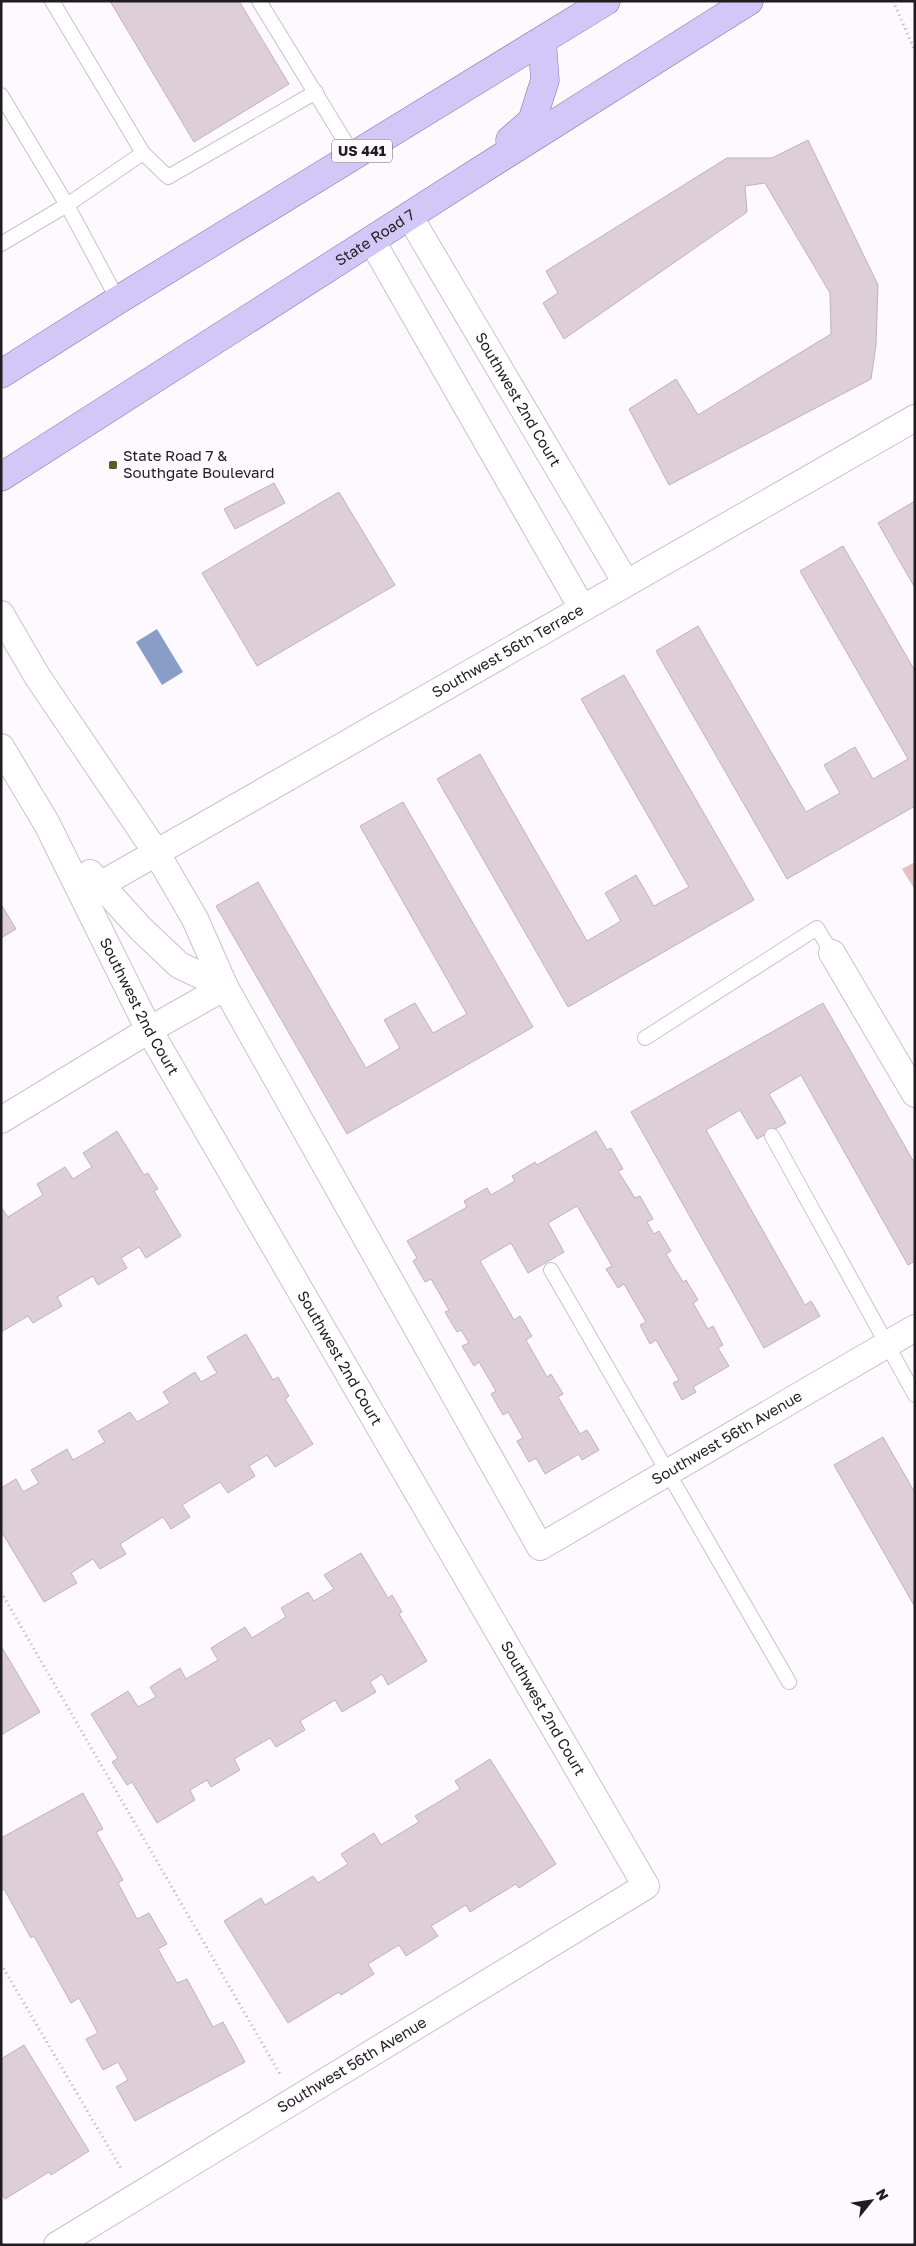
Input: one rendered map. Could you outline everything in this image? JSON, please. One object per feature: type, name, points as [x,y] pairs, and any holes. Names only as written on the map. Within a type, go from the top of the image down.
[{"type":"main road","name":"US 441","points":[[1,374],[118,300],[606,1]]},
{"type":"main road","name":"State Road 7","points":[[1,477],[410,217],[470,176],[749,1]]},
{"type":"main road","points":[[470,176],[532,120],[545,80],[542,41]]},
{"type":"street","name":"Southwest 2nd Court","points":[[410,217],[626,583]]},
{"type":"street","points":[[372,240],[582,608]]},
{"type":"street","name":"Southwest 56th Terrace","points":[[100,885],[915,418]]},
{"type":"street","points":[[1,614],[37,676],[156,852],[195,919],[225,987],[149,1030],[1,1120]]},
{"type":"street","name":"Southwest 2nd Court","points":[[1,747],[47,824],[149,1030],[646,1886]]},
{"type":"street","name":"Southwest 2nd Court","points":[[47,824],[141,930],[179,965],[225,987]]},
{"type":"street","points":[[832,953],[915,1094]]},
{"type":"street","name":"Southwest 56th Avenue","points":[[225,987],[540,1547],[915,1328]]},
{"type":"street","name":"Southwest 56th Avenue","points":[[57,2245],[646,1886]]},
{"type":"lane","points":[[52,1],[143,153],[168,176],[316,92]]},
{"type":"lane","points":[[259,1],[354,156]]},
{"type":"lane","points":[[1,95],[66,205],[118,300]]},
{"type":"lane","points":[[1,244],[66,205],[143,153]]},
{"type":"lane","points":[[645,1038],[817,928],[832,953]]},
{"type":"lane","points":[[772,1136],[915,1395]]},
{"type":"lane","points":[[551,1270],[789,1682]]},
{"type":"path","points":[[894,1],[915,50]]},
{"type":"path","points":[[1,1592],[295,2100]]},
{"type":"path","points":[[1,1964],[137,2196]]},
{"type":"shaded area","points":[[915,862],[915,890],[902,869]]},
{"type":"water","points":[[157,629],[183,672],[162,685],[136,642]]},
{"type":"building","points":[[110,1],[239,1],[289,84],[194,142]]},
{"type":"building","points":[[808,140],[878,285],[876,345],[871,379],[669,485],[629,409],[676,379],[698,415],[831,334],[830,293],[765,183],[745,186],[747,212],[564,339],[543,303],[558,293],[546,271],[727,158],[772,158]]},
{"type":"building","points":[[274,483],[285,503],[235,529],[224,509]]},
{"type":"building","points":[[339,492],[395,585],[257,666],[202,573]]},
{"type":"building","points":[[915,501],[915,588],[878,523]]},
{"type":"building","points":[[843,546],[915,671],[915,806],[787,879],[656,651],[698,626],[806,812],[840,793],[824,765],[855,747],[873,779],[908,759],[800,571]]},
{"type":"building","points":[[624,675],[754,900],[568,1007],[437,779],[480,754],[587,941],[621,921],[605,893],[636,875],[654,906],[689,887],[581,699]]},
{"type":"building","points":[[403,802],[533,1027],[347,1134],[216,906],[258,882],[366,1068],[400,1048],[384,1020],[415,1003],[433,1033],[467,1014],[360,826]]},
{"type":"building","points":[[1,904],[16,929],[1,938]]},
{"type":"building","points":[[823,1003],[915,1164],[915,1261],[908,1265],[801,1075],[769,1094],[786,1123],[757,1139],[740,1110],[706,1130],[805,1305],[811,1301],[820,1316],[764,1348],[631,1112]]},
{"type":"building","points":[[117,1131],[144,1175],[148,1173],[158,1189],[154,1191],[181,1236],[146,1258],[139,1247],[121,1258],[127,1268],[98,1285],[93,1276],[57,1297],[62,1306],[33,1323],[28,1316],[1,1332],[1,1207],[8,1217],[43,1195],[37,1184],[65,1167],[73,1179],[92,1167],[83,1153]]},
{"type":"building","points":[[596,1131],[607,1150],[611,1148],[623,1169],[618,1171],[635,1198],[640,1196],[653,1219],[647,1222],[654,1234],[659,1231],[671,1251],[666,1254],[683,1282],[686,1280],[698,1300],[693,1303],[708,1329],[713,1326],[723,1345],[718,1348],[729,1366],[693,1387],[696,1392],[682,1400],[673,1383],[679,1380],[656,1340],[650,1344],[640,1325],[646,1322],[624,1284],[618,1288],[606,1269],[612,1266],[577,1206],[548,1223],[564,1252],[528,1273],[511,1243],[480,1261],[514,1320],[520,1316],[532,1336],[526,1340],[547,1377],[551,1374],[563,1394],[558,1397],[580,1434],[587,1430],[599,1450],[582,1460],[579,1454],[545,1474],[536,1458],[529,1462],[517,1441],[523,1438],[508,1412],[503,1415],[491,1394],[496,1391],[479,1362],[474,1366],[462,1346],[469,1343],[461,1330],[457,1332],[445,1312],[449,1310],[431,1279],[425,1282],[413,1261],[417,1258],[407,1241],[467,1207],[464,1201],[487,1188],[491,1195],[515,1181],[512,1176],[535,1162],[537,1165]]},
{"type":"building","points":[[246,1334],[273,1380],[278,1377],[289,1396],[285,1399],[313,1444],[275,1467],[267,1455],[249,1466],[255,1476],[228,1493],[220,1482],[182,1505],[190,1517],[171,1529],[163,1517],[120,1544],[126,1554],[100,1569],[93,1559],[71,1573],[77,1583],[44,1602],[1,1531],[1,1488],[16,1479],[23,1492],[39,1483],[31,1470],[67,1449],[73,1460],[105,1442],[98,1431],[130,1412],[137,1422],[170,1403],[163,1392],[195,1372],[201,1382],[217,1373],[207,1357]]},
{"type":"building","points":[[883,1437],[915,1493],[915,1607],[834,1465]]},
{"type":"building","points":[[361,1553],[388,1598],[392,1595],[402,1612],[399,1614],[427,1661],[388,1685],[382,1674],[370,1682],[376,1692],[342,1712],[335,1700],[300,1721],[305,1730],[276,1747],[270,1738],[234,1759],[240,1770],[211,1787],[207,1780],[190,1790],[195,1800],[157,1823],[132,1782],[127,1785],[112,1762],[118,1758],[91,1714],[128,1691],[138,1707],[156,1697],[150,1687],[180,1668],[186,1679],[218,1660],[211,1648],[245,1627],[252,1638],[286,1617],[281,1608],[308,1592],[314,1601],[334,1589],[324,1575]]},
{"type":"building","points":[[1,1646],[40,1712],[1,1735]]},
{"type":"building","points":[[490,1759],[556,1864],[519,1888],[516,1884],[470,1912],[466,1905],[431,1926],[438,1936],[406,1956],[399,1945],[368,1964],[374,1974],[341,1995],[339,1992],[288,2023],[224,1921],[261,1898],[265,1905],[313,1876],[318,1883],[348,1864],[341,1854],[374,1833],[381,1845],[419,1822],[415,1816],[460,1789],[455,1781]]},
{"type":"building","points":[[83,1793],[103,1829],[96,1832],[123,1880],[118,1883],[137,1919],[149,1913],[167,1944],[158,1949],[177,1983],[187,1979],[213,2027],[223,2022],[245,2062],[135,2121],[116,2087],[128,2080],[118,2062],[103,2070],[86,2039],[98,2033],[79,1998],[71,2003],[34,1936],[31,1938],[4,1889],[1,1891],[1,1838]]},
{"type":"building","points":[[24,2045],[89,2151],[51,2175],[49,2172],[5,2199],[1,2193],[1,2059]]},
{"type":"place","name":"State Road 7 & Southgate Boulevard","points":[[113,465]]}]
